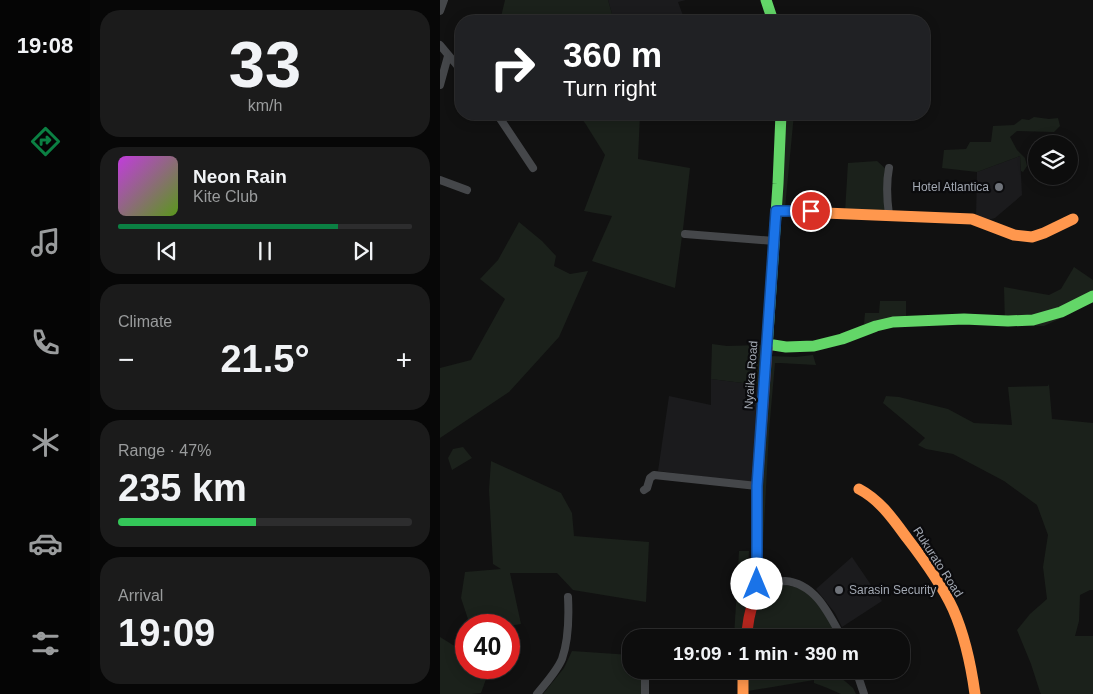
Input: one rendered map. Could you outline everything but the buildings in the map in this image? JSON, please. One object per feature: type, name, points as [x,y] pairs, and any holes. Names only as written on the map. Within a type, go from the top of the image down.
[{"type":"street","points":[[440,11],[444,0]]},
{"type":"street","points":[[766,0],[771,15]]},
{"type":"street","points":[[440,45],[455,64]]},
{"type":"street","points":[[440,85],[448,56]]},
{"type":"street","points":[[501,120],[533,168]]},
{"type":"street","name":"Nyaika Road","points":[[747,629],[757,584],[757,486],[781,120]]},
{"type":"street","points":[[889,168],[887,188],[889,215]]},
{"type":"street","points":[[440,180],[467,190]]},
{"type":"street","points":[[776,211],[972,219],[982,221],[1003,231],[1026,236],[1040,235],[1073,219]]},
{"type":"street","points":[[685,234],[774,241]]},
{"type":"street","points":[[767,344],[784,348],[816,346],[840,340],[870,327],[900,322],[965,319],[1014,321],[1041,318],[1066,310],[1093,296]]},
{"type":"street","points":[[644,490],[647,488],[650,478],[654,476],[757,486]]},
{"type":"street","name":"Rukurato Road","points":[[859,489],[884,507],[940,586],[962,634],[970,661],[975,694]]},
{"type":"street","points":[[757,584],[785,581],[799,584],[812,592],[837,629]]},
{"type":"street","points":[[537,694],[562,659],[569,620],[568,597]]},
{"type":"street","points":[[645,679],[645,694]]},
{"type":"street","points":[[743,679],[743,694]]},
{"type":"street","points":[[859,679],[864,694]]},
{"type":"shaded area","points":[[505,0],[608,0],[612,15],[501,15]]},
{"type":"shaded area","points":[[608,0],[686,0],[678,2],[683,15],[612,15]]},
{"type":"shaded area","points":[[1034,117],[1058,118],[1060,126],[1054,132],[1017,131],[1010,137],[1017,150],[1025,158],[1027,166],[1023,172],[1021,171],[1020,156],[977,172],[942,168],[944,150],[966,149],[970,142],[991,142],[993,126],[1014,125],[1022,119],[1029,120]]},
{"type":"shaded area","points":[[582,120],[640,120],[638,159],[690,168],[675,288],[592,261],[612,216],[584,211],[605,155]]},
{"type":"shaded area","points":[[786,120],[793,120],[785,208],[781,207]]},
{"type":"shaded area","points":[[1020,156],[1022,195],[995,218],[984,221],[976,218],[977,172]]},
{"type":"shaded area","points":[[877,161],[887,170],[887,213],[845,212],[848,163]]},
{"type":"shaded area","points":[[519,222],[542,241],[556,256],[554,266],[570,274],[588,271],[559,337],[509,392],[440,438],[440,368],[471,360],[505,299],[480,279],[498,260]]},
{"type":"shaded area","points":[[1074,267],[1093,280],[1093,299],[1070,314],[1044,326],[1005,325],[1004,287],[1049,295],[1061,289]]},
{"type":"shaded area","points":[[880,301],[906,301],[906,319],[942,323],[864,324],[865,313],[879,313]]},
{"type":"shaded area","points":[[712,344],[727,346],[762,345],[759,385],[711,379]]},
{"type":"shaded area","points":[[813,355],[816,365],[775,363],[769,431],[762,564],[772,574],[758,571],[769,356],[796,357]]},
{"type":"shaded area","points":[[711,379],[759,385],[753,483],[658,471],[669,396],[711,405]]},
{"type":"shaded area","points":[[1049,384],[1052,419],[1093,423],[1093,590],[1080,595],[1079,621],[1075,636],[1093,636],[1093,694],[1041,694],[1017,630],[1030,614],[1047,599],[1043,567],[1048,535],[1037,505],[1004,481],[953,454],[926,449],[918,445],[925,438],[883,403],[886,396],[899,397],[948,409],[974,423],[1012,425],[1008,387],[1048,386]]},
{"type":"shaded area","points":[[463,447],[472,458],[452,470],[448,458],[453,449]]},
{"type":"shaded area","points":[[491,461],[561,493],[572,513],[574,536],[649,542],[646,602],[573,590],[557,573],[510,573],[519,614],[466,614],[461,598],[465,572],[501,569],[493,564],[489,490]]},
{"type":"shaded area","points":[[739,551],[749,551],[744,629],[735,629]]},
{"type":"shaded area","points":[[852,557],[882,601],[842,627],[835,613],[816,589]]},
{"type":"shaded area","points":[[757,581],[796,587],[802,586],[831,620],[834,629],[753,629]]},
{"type":"shaded area","points":[[440,637],[455,646],[455,679],[486,679],[481,693],[440,694]]},
{"type":"shaded area","points":[[572,651],[622,654],[622,679],[641,679],[641,694],[543,694],[564,668]]},
{"type":"shaded area","points":[[749,679],[842,679],[853,688],[856,694],[841,694],[814,683],[814,680],[748,691]]},
{"type":"traffic: fast","points":[[766,0],[771,15]]},
{"type":"traffic: fast","points":[[767,348],[781,120]]},
{"type":"traffic: fast","points":[[767,344],[786,347],[814,346],[893,322],[964,319],[1033,320],[1061,312],[1093,296]]},
{"type":"traffic: slow","points":[[776,211],[972,219],[1014,235],[1032,237],[1073,219]]},
{"type":"traffic: slow","points":[[859,489],[880,504],[891,517],[926,563],[943,590],[953,609],[964,640],[975,694]]},
{"type":"traffic: slow","points":[[743,679],[743,694]]},
{"type":"traffic: jam","points":[[747,629],[757,584],[757,486],[767,348]]},
{"type":"place","name":"Hotel Atlantica","points":[[999,187]]},
{"type":"place","name":"Sarasin Security","points":[[839,590]]},
{"type":"route","points":[[757,584],[757,486],[776,211],[811,211]]}]
